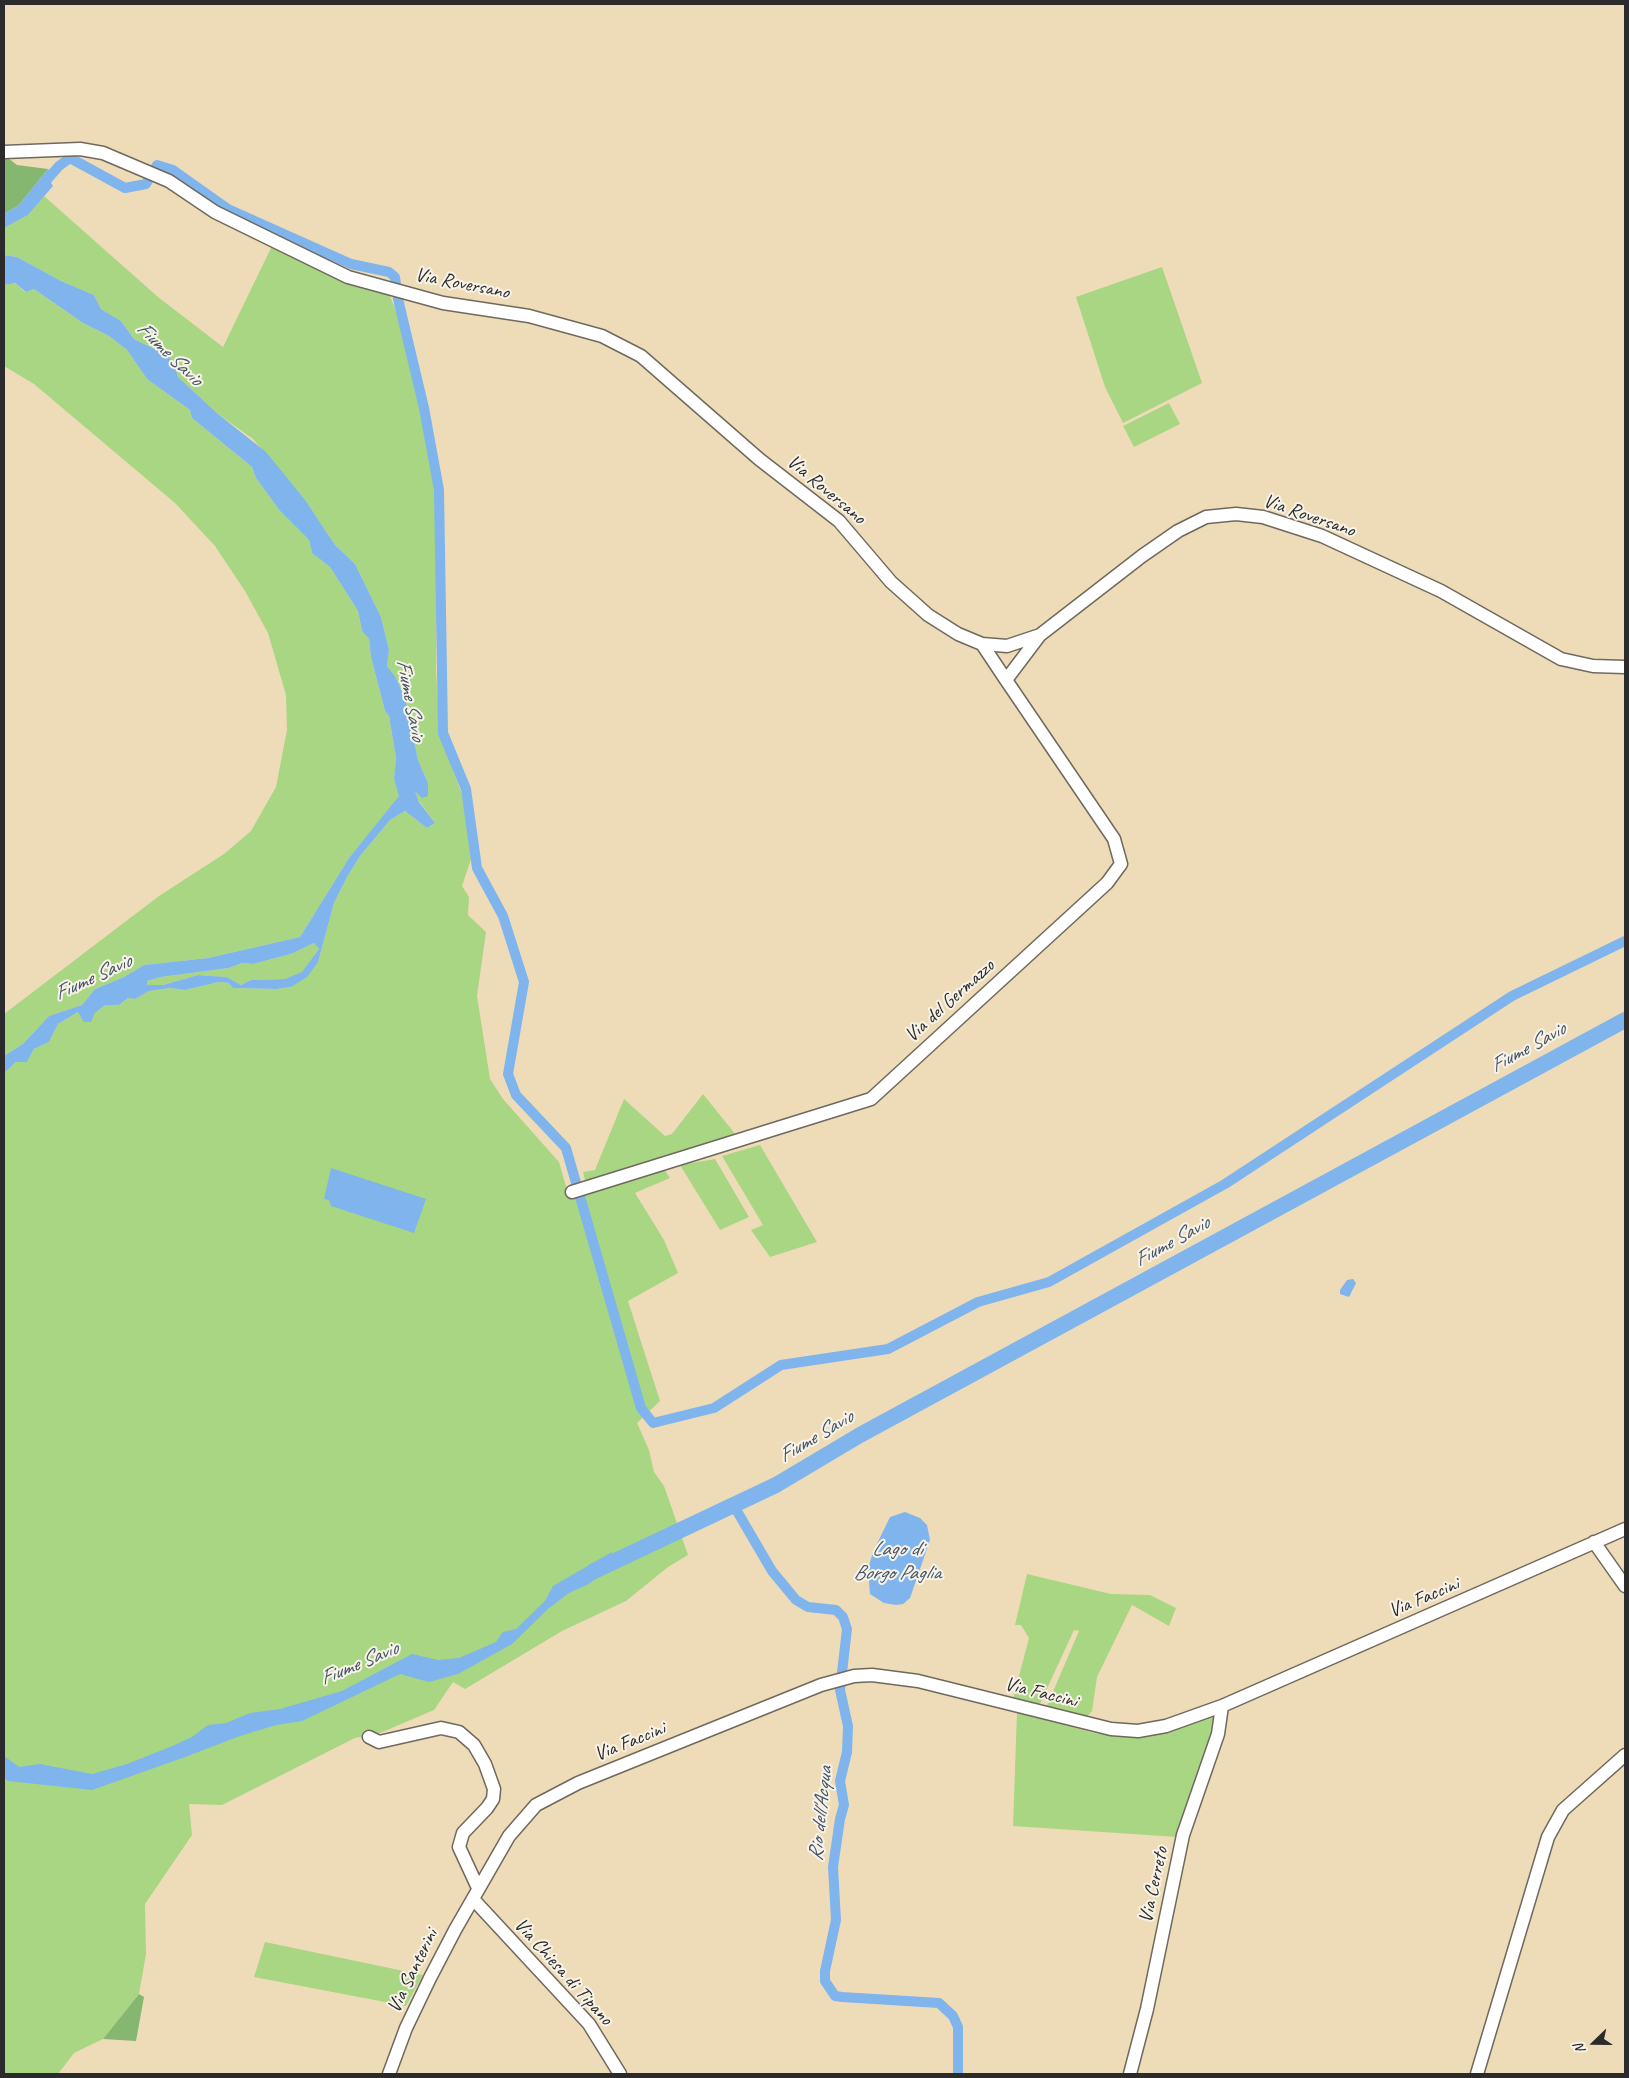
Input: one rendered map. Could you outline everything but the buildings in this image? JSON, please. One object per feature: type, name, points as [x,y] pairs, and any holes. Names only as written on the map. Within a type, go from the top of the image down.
[{"type":"street","name":"Via Roversano","points":[[4,152],[80,149],[103,153],[131,163],[169,181],[214,212],[348,277],[443,302],[565,324],[602,336],[641,356],[759,459],[839,521],[891,582],[928,615],[958,634],[982,644],[1007,646],[1040,635],[1142,556],[1178,531],[1206,518],[1236,514],[1263,517],[1322,536],[1441,591],[1562,659],[1592,666],[1625,667]]},
{"type":"street","points":[[1006,680],[1040,635]]},
{"type":"street","name":"Via del Germazzo","points":[[572,1192],[871,1099],[1107,883],[1121,864],[1114,839],[982,644]]},
{"type":"street","name":"Via Faccini","points":[[476,1893],[509,1836],[536,1805],[578,1783],[832,1682],[854,1676],[872,1675],[918,1681],[1088,1724],[1138,1732],[1166,1726],[1222,1706],[1625,1529]]},
{"type":"street","points":[[1594,1542],[1625,1586]]},
{"type":"street","name":"Via Cerreto","points":[[1130,2074],[1147,2009],[1183,1835],[1218,1734],[1222,1706]]},
{"type":"street","name":"Via Chiesa di Tipano","points":[[368,1738],[379,1742],[441,1728],[459,1732],[474,1744],[485,1764],[494,1789],[493,1799],[463,1833],[459,1847],[476,1893],[589,2024],[620,2074]]},
{"type":"street","points":[[1477,2074],[1548,1837],[1563,1810],[1625,1755]]},
{"type":"street","name":"Via Santerini","points":[[389,2074],[406,2028],[476,1893]]},
{"type":"green space","points":[[4,155],[17,165],[48,169],[19,205],[4,214]]},
{"type":"green space","points":[[44,196],[158,297],[223,347],[272,246],[389,294],[399,318],[437,490],[436,671],[440,735],[463,797],[471,859],[462,886],[469,897],[468,915],[486,932],[477,996],[490,1079],[503,1099],[559,1162],[569,1197],[588,1193],[583,1172],[595,1170],[624,1099],[665,1136],[672,1134],[703,1094],[736,1135],[660,1163],[670,1178],[635,1193],[664,1240],[678,1273],[628,1301],[660,1401],[637,1423],[649,1450],[654,1472],[664,1486],[688,1555],[668,1567],[626,1601],[562,1631],[465,1689],[453,1682],[434,1710],[380,1733],[355,1738],[222,1805],[189,1804],[192,1835],[145,1904],[146,1954],[139,1994],[103,2039],[74,2053],[58,2074],[4,2074],[4,1073],[16,1062],[27,1062],[34,1049],[49,1042],[58,1024],[78,1012],[94,1014],[105,1005],[119,1005],[128,998],[135,999],[149,991],[170,988],[185,990],[219,982],[229,983],[233,988],[276,989],[291,987],[318,962],[334,903],[347,877],[360,856],[390,820],[405,811],[427,828],[435,823],[419,801],[414,789],[428,783],[418,760],[405,698],[395,676],[387,666],[389,650],[381,617],[355,564],[335,545],[306,501],[253,439],[218,414],[178,377],[174,363],[167,355],[134,339],[121,321],[101,309],[94,295],[61,281],[17,257],[4,255],[4,228],[28,215]]},
{"type":"green space","points":[[1162,267],[1202,383],[1123,423],[1105,387],[1076,297]]},
{"type":"green space","points":[[15,283],[25,292],[34,289],[83,323],[109,336],[127,350],[147,379],[190,410],[192,418],[252,467],[256,478],[280,511],[309,540],[312,553],[330,567],[358,611],[362,631],[369,639],[371,657],[385,711],[389,716],[396,758],[394,779],[400,796],[349,858],[300,937],[208,958],[144,965],[124,977],[95,989],[82,1005],[49,1016],[23,1044],[4,1056],[4,1014],[159,896],[224,854],[251,831],[276,787],[287,730],[286,695],[268,633],[245,591],[215,546],[175,503],[34,384],[4,366],[4,285]]},
{"type":"green space","points":[[1169,403],[1180,424],[1134,447],[1123,426]]},
{"type":"green space","points":[[314,943],[319,949],[302,973],[285,979],[251,980],[241,985],[227,977],[198,975],[163,985],[147,985],[147,981],[161,977],[229,968],[242,963],[253,964],[291,954]]},
{"type":"green space","points":[[760,1145],[817,1242],[770,1257],[751,1230],[763,1225],[722,1156]]},
{"type":"green space","points":[[715,1159],[749,1217],[720,1230],[680,1165]]},
{"type":"green space","points":[[1027,1574],[1111,1594],[1150,1595],[1176,1608],[1169,1626],[1132,1605],[1097,1677],[1092,1711],[1086,1718],[1046,1708],[1079,1631],[1074,1630],[1039,1706],[1013,1699],[1029,1638],[1021,1625],[1015,1625]]},
{"type":"green space","points":[[1017,1712],[1094,1733],[1123,1737],[1152,1735],[1206,1716],[1213,1717],[1216,1722],[1177,1837],[1013,1826]]},
{"type":"green space","points":[[265,1942],[423,1975],[406,2006],[254,1977]]},
{"type":"green space","points":[[139,1994],[144,1997],[136,2041],[103,2039]]},
{"type":"water","points":[[48,169],[55,175],[50,181],[53,186],[28,215],[4,228],[4,214],[19,205]]},
{"type":"water","points":[[4,255],[17,257],[61,281],[94,295],[101,309],[121,321],[134,339],[167,355],[174,363],[178,377],[218,414],[266,452],[306,501],[335,545],[355,564],[381,617],[389,650],[387,666],[395,676],[405,698],[418,760],[428,783],[428,796],[422,798],[415,791],[419,802],[435,823],[427,828],[405,811],[390,820],[360,856],[347,877],[334,903],[318,962],[307,977],[291,987],[276,989],[233,988],[229,983],[219,982],[185,990],[170,988],[149,991],[135,999],[128,998],[119,1005],[105,1005],[94,1014],[91,1022],[84,1022],[78,1012],[58,1024],[49,1042],[34,1049],[27,1062],[16,1062],[4,1073],[4,1056],[23,1044],[49,1016],[82,1005],[95,989],[124,977],[144,965],[208,958],[300,937],[349,858],[399,796],[394,779],[396,758],[389,716],[385,711],[371,657],[369,639],[362,631],[358,611],[330,567],[312,553],[309,540],[280,511],[256,478],[252,467],[192,418],[190,410],[147,379],[127,350],[109,336],[83,323],[34,289],[26,292],[15,283],[4,285]],"holes":[[[314,943],[319,949],[302,972],[285,979],[251,980],[241,985],[227,977],[198,975],[163,985],[147,985],[147,981],[161,977],[229,968],[242,963],[253,964],[291,954]]]},
{"type":"water","points":[[331,1168],[426,1199],[414,1233],[331,1206],[329,1200],[324,1199]]},
{"type":"water","points":[[1353,1279],[1356,1283],[1349,1297],[1340,1294],[1340,1290],[1347,1280]]},
{"type":"water","name":"Lago di Borgo Paglia","points":[[905,1512],[920,1518],[927,1525],[930,1540],[910,1598],[903,1604],[896,1605],[884,1603],[870,1594],[868,1569],[873,1552],[890,1517]]},
{"type":"water","points":[[612,1552],[615,1569],[606,1572],[587,1585],[569,1593],[549,1608],[512,1644],[458,1674],[429,1682],[400,1674],[302,1721],[276,1725],[240,1736],[92,1790],[8,1781],[4,1778],[4,1756],[19,1767],[40,1764],[92,1774],[127,1764],[170,1747],[192,1737],[208,1725],[226,1723],[250,1713],[280,1709],[342,1691],[412,1654],[438,1660],[459,1658],[496,1642],[503,1632],[516,1629],[545,1601],[553,1586]]},
{"type":"waterway","points":[[45,182],[59,166],[70,158],[125,188],[146,184],[157,165],[173,170],[228,209],[351,264],[389,272],[395,277],[398,299],[424,408],[439,490],[443,733],[466,789],[477,868],[503,916],[524,982],[508,1074],[516,1095],[566,1148],[641,1408],[653,1423],[714,1408],[781,1365],[888,1349],[978,1302],[1049,1282],[1225,1184],[1512,996],[1625,941]]},
{"type":"waterway","name":"Fiume Savio","points":[[594,1571],[776,1485],[860,1435],[1625,1020]]},
{"type":"waterway","name":"Rio dell'Acqua","points":[[734,1506],[772,1571],[796,1600],[808,1607],[836,1610],[843,1617],[847,1629],[840,1690],[848,1726],[847,1752],[840,1781],[844,1805],[833,1867],[836,1920],[825,1971],[825,1981],[835,1996],[939,2003],[953,2016],[958,2027],[958,2074]]}]
